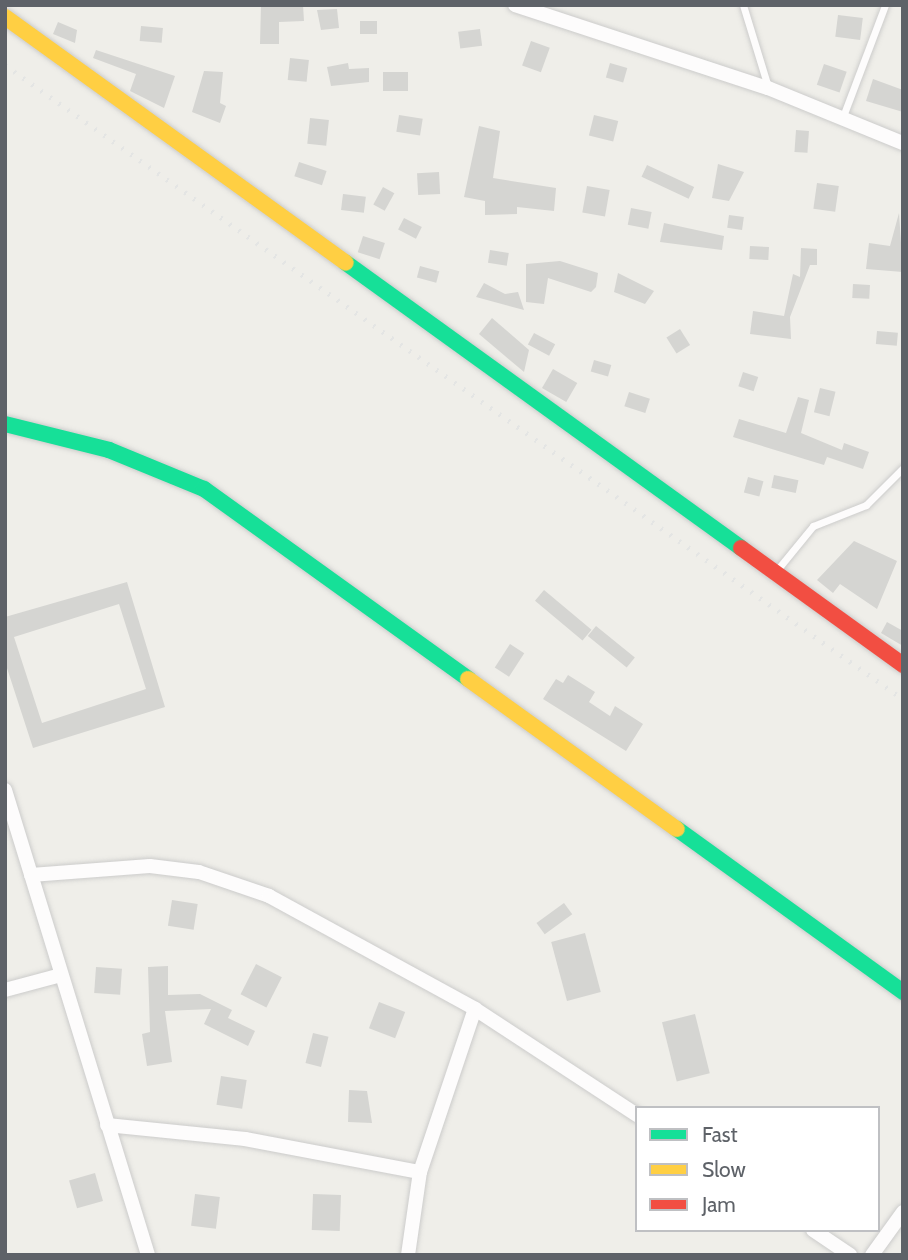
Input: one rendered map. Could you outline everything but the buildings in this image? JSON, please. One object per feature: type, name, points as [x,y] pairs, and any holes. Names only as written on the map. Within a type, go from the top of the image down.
[{"type":"street","points":[[515,5],[768,88],[841,121],[903,143]]},
{"type":"street","points":[[5,18],[903,665]]},
{"type":"street","points":[[5,424],[109,450],[204,489],[903,992]]},
{"type":"street","points":[[5,790],[148,1255]]},
{"type":"street","points":[[31,875],[104,866],[199,872],[269,895],[475,1009],[635,1114]]},
{"type":"street","points":[[5,990],[61,975]]},
{"type":"street","points":[[408,1255],[420,1172],[475,1009]]},
{"type":"street","points":[[107,1125],[246,1139],[420,1172]]},
{"type":"street","points":[[872,1255],[903,1212]]},
{"type":"street","points":[[816,1232],[850,1255]]},
{"type":"lane","points":[[743,5],[768,88]]},
{"type":"lane","points":[[841,121],[885,5]]},
{"type":"lane","points":[[775,573],[813,526],[866,505],[903,468]]},
{"type":"railway","points":[[5,65],[903,699]]},
{"type":"traffic: fast","points":[[346,263],[741,548]]},
{"type":"traffic: fast","points":[[5,424],[109,450],[204,489],[468,679]]},
{"type":"traffic: fast","points":[[677,829],[903,992]]},
{"type":"traffic: slow","points":[[5,17],[346,263]]},
{"type":"traffic: slow","points":[[468,679],[677,829]]},
{"type":"traffic: jam","points":[[741,548],[903,665]]}]
